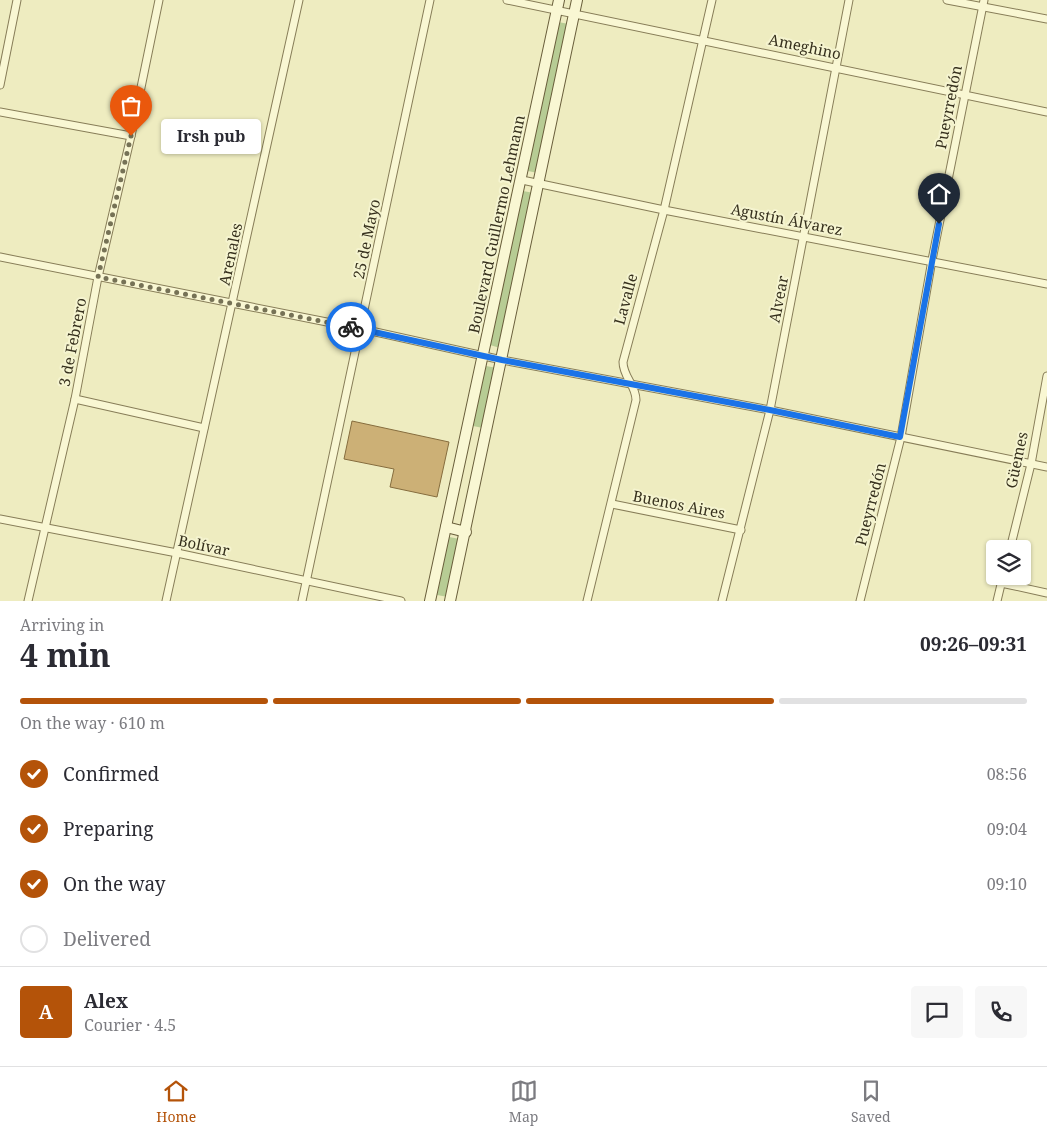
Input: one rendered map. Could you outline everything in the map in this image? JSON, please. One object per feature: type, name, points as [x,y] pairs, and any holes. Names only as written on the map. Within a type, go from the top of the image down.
[{"type":"main road","name":"Boulevard Guillermo Lehmann","points":[[430,601],[482,356],[522,180],[559,0]]},
{"type":"main road","points":[[450,601],[540,185],[577,0]]},
{"type":"main road","points":[[467,432],[486,436]]},
{"type":"main road","points":[[446,527],[466,532]]},
{"type":"street","points":[[0,85],[17,0]]},
{"type":"street","name":"3 de Febrero","points":[[28,601],[46,528],[98,277],[131,136],[159,0]]},
{"type":"street","name":"Arenales","points":[[166,601],[204,428],[234,304],[299,0]]},
{"type":"street","name":"25 de Mayo","points":[[302,601],[362,329],[430,0]]},
{"type":"street","name":"Ameghino","points":[[507,0],[575,15],[704,39],[1047,112]]},
{"type":"street","name":"Lavalle","points":[[587,601],[636,400],[636,393],[632,384],[623,372],[622,362],[664,210],[712,0]]},
{"type":"street","name":"Alvear","points":[[722,601],[770,410],[849,0]]},
{"type":"street","points":[[947,0],[984,3],[1047,20]]},
{"type":"street","name":"Pueyrredón","points":[[860,601],[900,437],[964,94],[984,3]]},
{"type":"street","points":[[0,112],[131,136]]},
{"type":"street","name":"Agustín Álvarez","points":[[522,180],[664,210],[932,260],[1047,284]]},
{"type":"street","points":[[0,257],[362,329],[482,356],[770,410],[1047,467]]},
{"type":"street","name":"Güemes","points":[[1012,540],[1030,464],[1047,376]]},
{"type":"street","points":[[74,399],[204,428]]},
{"type":"street","name":"Buenos Aires","points":[[612,504],[741,530]]},
{"type":"street","name":"Bolívar","points":[[0,519],[177,553],[401,601]]},
{"type":"street","points":[[997,601],[1001,585]]},
{"type":"street","points":[[1019,585],[1047,593]]},
{"type":"green space","points":[[558,22],[569,24],[538,173],[528,171]]},
{"type":"green space","points":[[523,191],[534,193],[500,348],[490,345]]},
{"type":"green space","points":[[486,366],[497,368],[483,428],[473,426]]},
{"type":"green space","points":[[449,537],[460,539],[448,597],[437,595]]},
{"type":"building","points":[[352,421],[449,442],[437,497],[390,487],[394,469],[344,459]]},
{"type":"way so far","points":[[131,136],[98,277],[351,327]]},
{"type":"place","name":"Irsh pub","points":[[131,136]]},
{"type":"route","points":[[351,327],[502,360],[770,410],[900,437],[939,224]]}]
